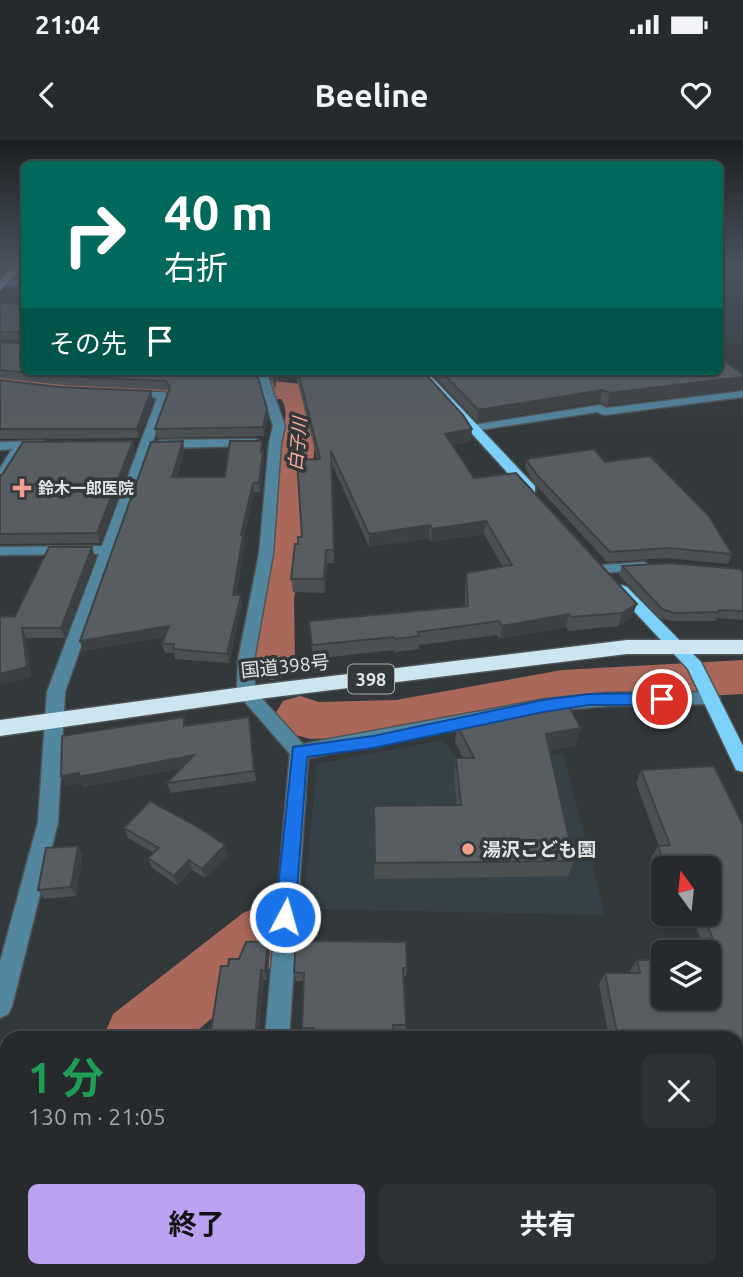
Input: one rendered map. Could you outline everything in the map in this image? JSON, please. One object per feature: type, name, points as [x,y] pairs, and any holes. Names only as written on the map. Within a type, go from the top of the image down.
[{"type":"highway","name":"国道398号","points":[[0,729],[246,693],[627,647],[743,646]]},
{"type":"main road","points":[[424,375],[538,498]]},
{"type":"main road","points":[[598,564],[672,645],[695,666],[743,765]]},
{"type":"street","points":[[263,375],[279,426],[275,443],[266,554],[246,660],[246,693],[299,752],[282,938],[277,1031]]},
{"type":"street","points":[[0,1006],[48,822],[56,692],[109,550],[141,445],[164,395],[114,394]]},
{"type":"street","points":[[473,428],[600,408],[604,412],[743,394]]},
{"type":"street","points":[[141,445],[275,443]]},
{"type":"street","points":[[0,446],[59,445]]},
{"type":"street","points":[[0,478],[20,446]]},
{"type":"street","points":[[0,551],[109,550]]},
{"type":"street","points":[[598,564],[655,566]]},
{"type":"street","points":[[299,752],[373,742],[543,706],[589,700],[709,695]]},
{"type":"shaded area","points":[[443,740],[463,766],[563,753],[605,915],[303,909],[317,764]]},
{"type":"building","points":[[0,320],[21,320],[21,332],[0,332]]},
{"type":"building","points":[[0,342],[21,343],[21,372],[0,370]]},
{"type":"building","points":[[723,360],[743,374],[743,377],[610,393],[602,390],[478,410],[445,375],[723,375]]},
{"type":"building","points":[[50,375],[257,375],[267,409],[263,427],[155,429],[170,387],[166,381]]},
{"type":"building","points":[[299,375],[427,375],[463,415],[472,429],[445,434],[474,478],[516,473],[637,604],[622,613],[572,617],[569,614],[502,626],[499,621],[418,632],[419,636],[312,645],[309,621],[468,606],[466,573],[512,565],[486,521],[432,529],[430,525],[369,534],[331,451],[334,550],[326,550],[324,579],[291,579],[295,544],[298,544],[298,537],[302,537],[297,460],[320,459]]},
{"type":"building","points":[[0,380],[59,387],[151,391],[137,429],[0,429]]},
{"type":"building","points":[[133,441],[97,533],[0,534],[0,475],[23,442]]},
{"type":"building","points":[[183,441],[172,477],[225,477],[230,441],[262,441],[259,483],[253,483],[241,535],[233,595],[241,595],[227,654],[173,649],[174,644],[162,644],[169,626],[80,641],[151,442]]},
{"type":"building","points":[[594,449],[605,462],[650,456],[709,516],[732,554],[669,548],[610,552],[536,474],[526,459]]},
{"type":"building","points":[[49,547],[92,547],[61,628],[22,628],[27,667],[0,674],[0,617],[15,616]]},
{"type":"building","points":[[669,563],[740,569],[743,572],[743,611],[674,613],[662,609],[622,566]]},
{"type":"building","points":[[567,703],[581,728],[546,734],[574,861],[375,863],[374,806],[461,805],[456,758],[474,758],[457,725],[505,714],[504,711]]},
{"type":"building","points":[[184,717],[184,726],[249,717],[254,771],[167,783],[194,755],[79,777],[79,773],[61,776],[62,736]]},
{"type":"building","points":[[714,766],[743,825],[743,1031],[617,1031],[605,973],[640,973],[637,960],[651,960],[651,1010],[721,1010],[721,940],[713,940],[708,926],[721,926],[721,856],[662,856],[658,846],[670,845],[641,770]]},
{"type":"building","points":[[150,801],[225,845],[202,869],[189,860],[174,876],[148,858],[159,848],[124,828]]},
{"type":"building","points":[[78,846],[71,887],[38,890],[46,848]]},
{"type":"building","points":[[268,941],[265,971],[261,970],[256,1031],[211,1031],[221,966],[228,966],[229,959],[239,959],[246,942]]},
{"type":"building","points":[[296,941],[406,942],[407,968],[403,968],[406,1025],[393,1025],[393,1031],[314,1031],[314,1028],[302,1028],[304,973],[294,972]]},
{"type":"waterway","name":"白子川","points":[[0,380],[117,390],[290,390],[300,403],[301,414],[293,494],[273,599],[270,642],[272,664]]},
{"type":"waterway","name":"白子川","points":[[300,714],[310,721],[396,718],[562,687],[743,677]]},
{"type":"waterway","points":[[146,1031],[265,933]]},
{"type":"place","name":"鈴木一郎医院","points":[[22,488]]},
{"type":"place","name":"湯沢こども園","points":[[468,849]]},
{"type":"route","points":[[285,917],[299,752],[373,742],[543,706],[589,700],[662,699]]}]
